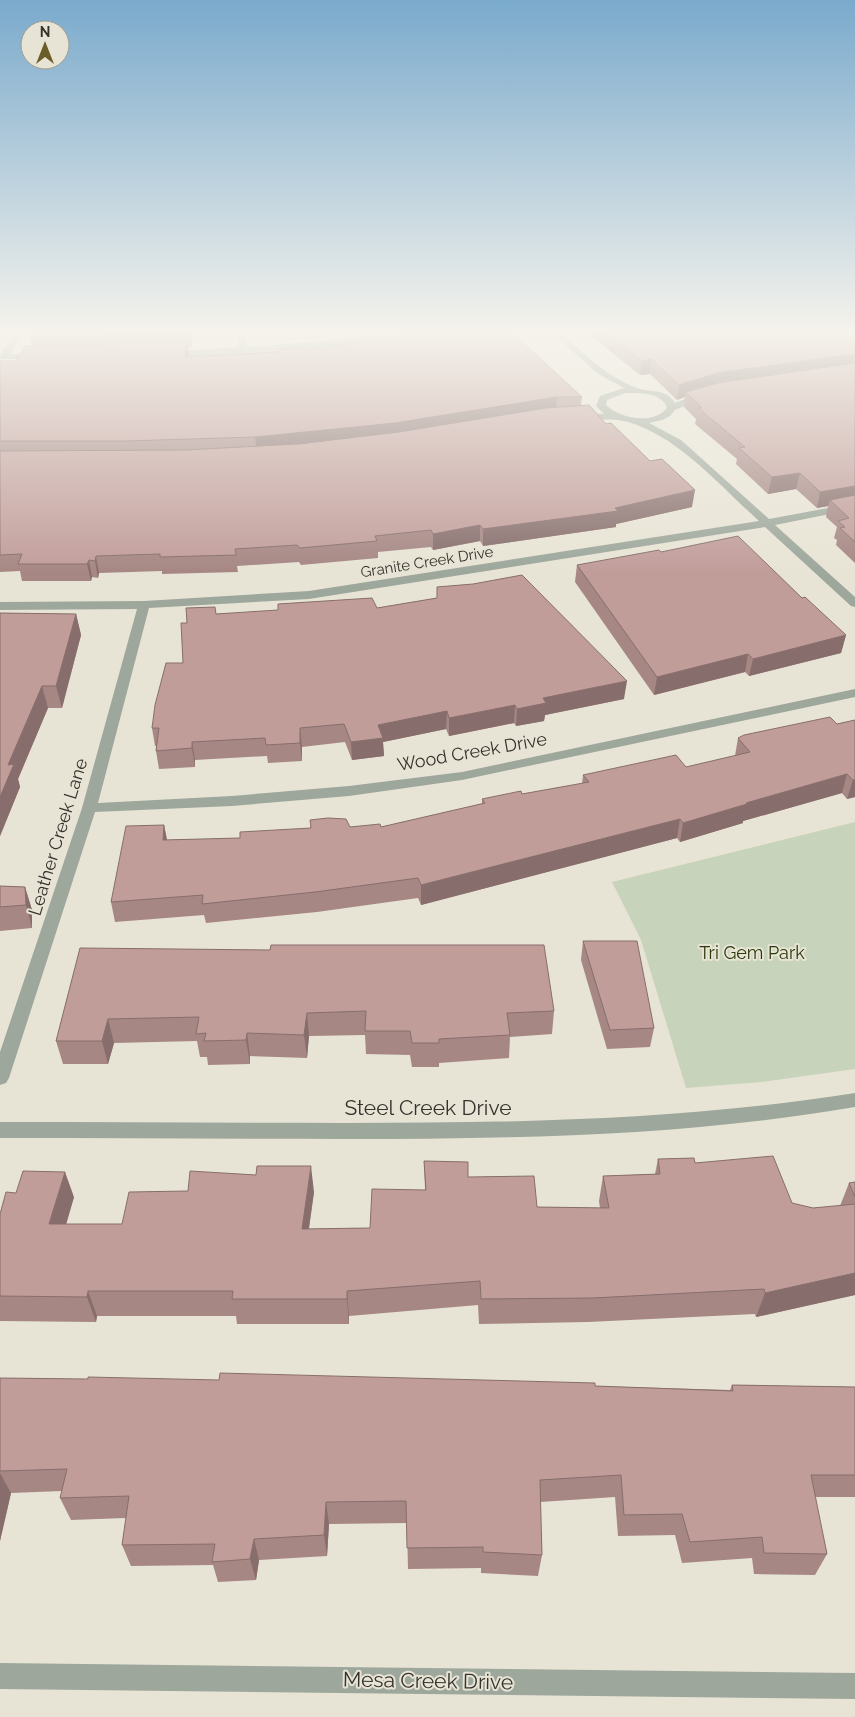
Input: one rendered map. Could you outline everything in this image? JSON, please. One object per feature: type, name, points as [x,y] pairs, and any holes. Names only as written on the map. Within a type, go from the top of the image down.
[{"type":"street","points":[[576,411],[567,415],[658,418],[669,411]]},
{"type":"street","points":[[607,411],[654,428],[678,442],[855,603]]},
{"type":"street","points":[[671,411],[668,428],[678,442]]},
{"type":"street","name":"Granite Creek Drive","points":[[0,606],[144,605],[309,595],[768,523],[855,506]]},
{"type":"street","name":"Leather Creek Lane","points":[[0,1078],[89,808],[144,605]]},
{"type":"street","name":"Wood Creek Drive","points":[[89,808],[339,792],[462,776],[855,693]]},
{"type":"street","name":"Steel Creek Drive","points":[[0,1130],[576,1130],[700,1120],[819,1107],[855,1100]]},
{"type":"street","name":"Mesa Creek Drive","points":[[0,1676],[855,1686]]},
{"type":"green space","name":"Tri Gem Park","points":[[855,822],[855,1069],[762,1082],[686,1088],[641,940],[612,882]]},
{"type":"building","points":[[0,411],[469,411],[395,423],[255,437],[126,441],[0,441]]},
{"type":"building","points":[[527,411],[594,411],[606,424],[611,423],[650,461],[662,459],[695,490],[615,508],[618,511],[483,529],[480,525],[433,534],[431,530],[375,536],[377,541],[300,548],[297,545],[235,549],[236,555],[160,557],[160,554],[96,556],[95,561],[89,560],[87,564],[18,564],[22,554],[0,555],[0,451],[185,450],[299,444],[399,432]]},
{"type":"building","points":[[702,411],[855,411],[855,486],[820,492],[800,473],[772,477],[739,448],[745,447]]},
{"type":"building","points":[[855,495],[855,542],[840,528],[845,527],[838,521],[849,518],[830,500]]},
{"type":"building","points":[[738,536],[802,598],[805,597],[846,635],[753,659],[748,654],[657,677],[577,565],[659,550],[661,552]]},
{"type":"building","points":[[522,575],[627,681],[543,698],[546,703],[517,709],[515,705],[449,718],[447,711],[378,725],[383,738],[351,742],[344,724],[300,728],[300,743],[266,745],[265,738],[192,742],[192,748],[156,751],[159,728],[152,728],[155,705],[166,663],[183,663],[181,623],[187,623],[186,608],[215,607],[216,614],[278,610],[278,604],[372,598],[377,608],[437,598],[437,587],[473,584]]},
{"type":"building","points":[[0,613],[76,614],[56,686],[42,686],[8,765],[14,764],[0,797]]},
{"type":"building","points":[[830,717],[837,724],[855,720],[855,780],[847,774],[683,823],[680,819],[421,885],[418,878],[315,892],[202,904],[203,895],[111,902],[126,826],[164,825],[163,840],[240,838],[240,832],[311,828],[310,820],[328,818],[346,819],[350,827],[380,824],[381,827],[485,803],[482,799],[521,791],[522,794],[589,782],[583,775],[676,755],[686,767],[750,752],[738,738],[744,735]]},
{"type":"building","points":[[0,886],[25,887],[26,905],[0,907]]},
{"type":"building","points":[[583,941],[637,941],[654,1028],[610,1030]]},
{"type":"building","points":[[271,945],[544,945],[554,1011],[507,1013],[510,1035],[439,1039],[439,1043],[412,1043],[410,1031],[365,1031],[366,1011],[307,1013],[304,1035],[247,1033],[246,1040],[204,1041],[206,1033],[196,1034],[199,1017],[108,1019],[102,1041],[56,1041],[80,948],[270,950]]},
{"type":"building","points":[[773,1156],[792,1203],[813,1208],[855,1204],[855,1273],[765,1293],[764,1289],[593,1298],[481,1299],[480,1281],[347,1291],[347,1299],[232,1299],[233,1291],[88,1291],[87,1297],[0,1296],[0,1214],[6,1192],[16,1193],[23,1171],[65,1172],[49,1224],[122,1224],[129,1192],[188,1191],[190,1171],[256,1175],[257,1166],[311,1166],[302,1229],[370,1228],[372,1189],[426,1190],[424,1161],[468,1162],[468,1177],[534,1176],[537,1207],[609,1208],[603,1176],[660,1174],[658,1159],[694,1158],[695,1163]]},
{"type":"building","points":[[855,1182],[855,1197],[849,1183]]},
{"type":"building","points":[[220,1373],[595,1383],[595,1386],[733,1391],[732,1385],[855,1387],[855,1475],[811,1475],[827,1554],[764,1553],[762,1537],[690,1542],[682,1514],[624,1515],[621,1475],[540,1480],[542,1555],[483,1552],[483,1547],[407,1548],[406,1501],[326,1502],[324,1535],[254,1539],[250,1559],[212,1562],[215,1544],[122,1545],[129,1496],[60,1498],[67,1469],[0,1471],[0,1378],[88,1379],[88,1377],[219,1380]]}]
